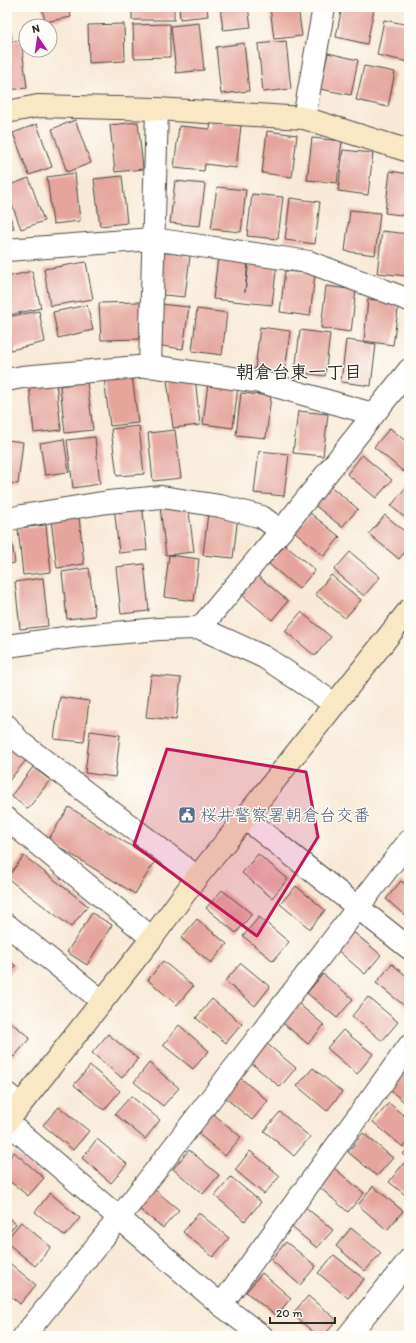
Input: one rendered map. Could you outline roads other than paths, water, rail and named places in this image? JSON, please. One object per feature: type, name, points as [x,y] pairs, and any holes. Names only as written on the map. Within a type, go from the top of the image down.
[{"type":"street","points":[[304,118],[324,7]]},
{"type":"street","points":[[7,112],[38,106],[156,109],[304,118],[409,151]]},
{"type":"street","points":[[150,366],[156,109]]},
{"type":"street","points":[[7,250],[153,239],[309,262],[409,300]]},
{"type":"street","points":[[7,380],[22,377],[150,366],[261,382],[373,414]]},
{"type":"street","points":[[200,628],[282,531],[409,370]]},
{"type":"street","points":[[7,520],[22,516],[108,502],[162,497],[220,506],[262,517],[282,531]]},
{"type":"street","points":[[262,1336],[221,1305],[7,1122],[13,1100],[102,1001],[152,938],[197,877],[409,610]]},
{"type":"street","points":[[7,646],[72,636],[159,629],[200,628],[264,657],[335,704]]},
{"type":"street","points":[[7,726],[20,742],[197,877]]},
{"type":"street","points":[[245,818],[409,948]]},
{"type":"street","points":[[7,819],[152,938]]},
{"type":"street","points":[[24,1336],[119,1218],[409,841]]},
{"type":"street","points":[[7,926],[102,1001]]},
{"type":"street","points":[[221,1305],[409,1046]]},
{"type":"street","points":[[348,1336],[409,1260]]},
{"type":"place","name":"桜井警察署朝倉台交番","points":[[187,815]]},
{"type":"district","name":"朝倉台東一丁目","points":[[299,372]]}]
